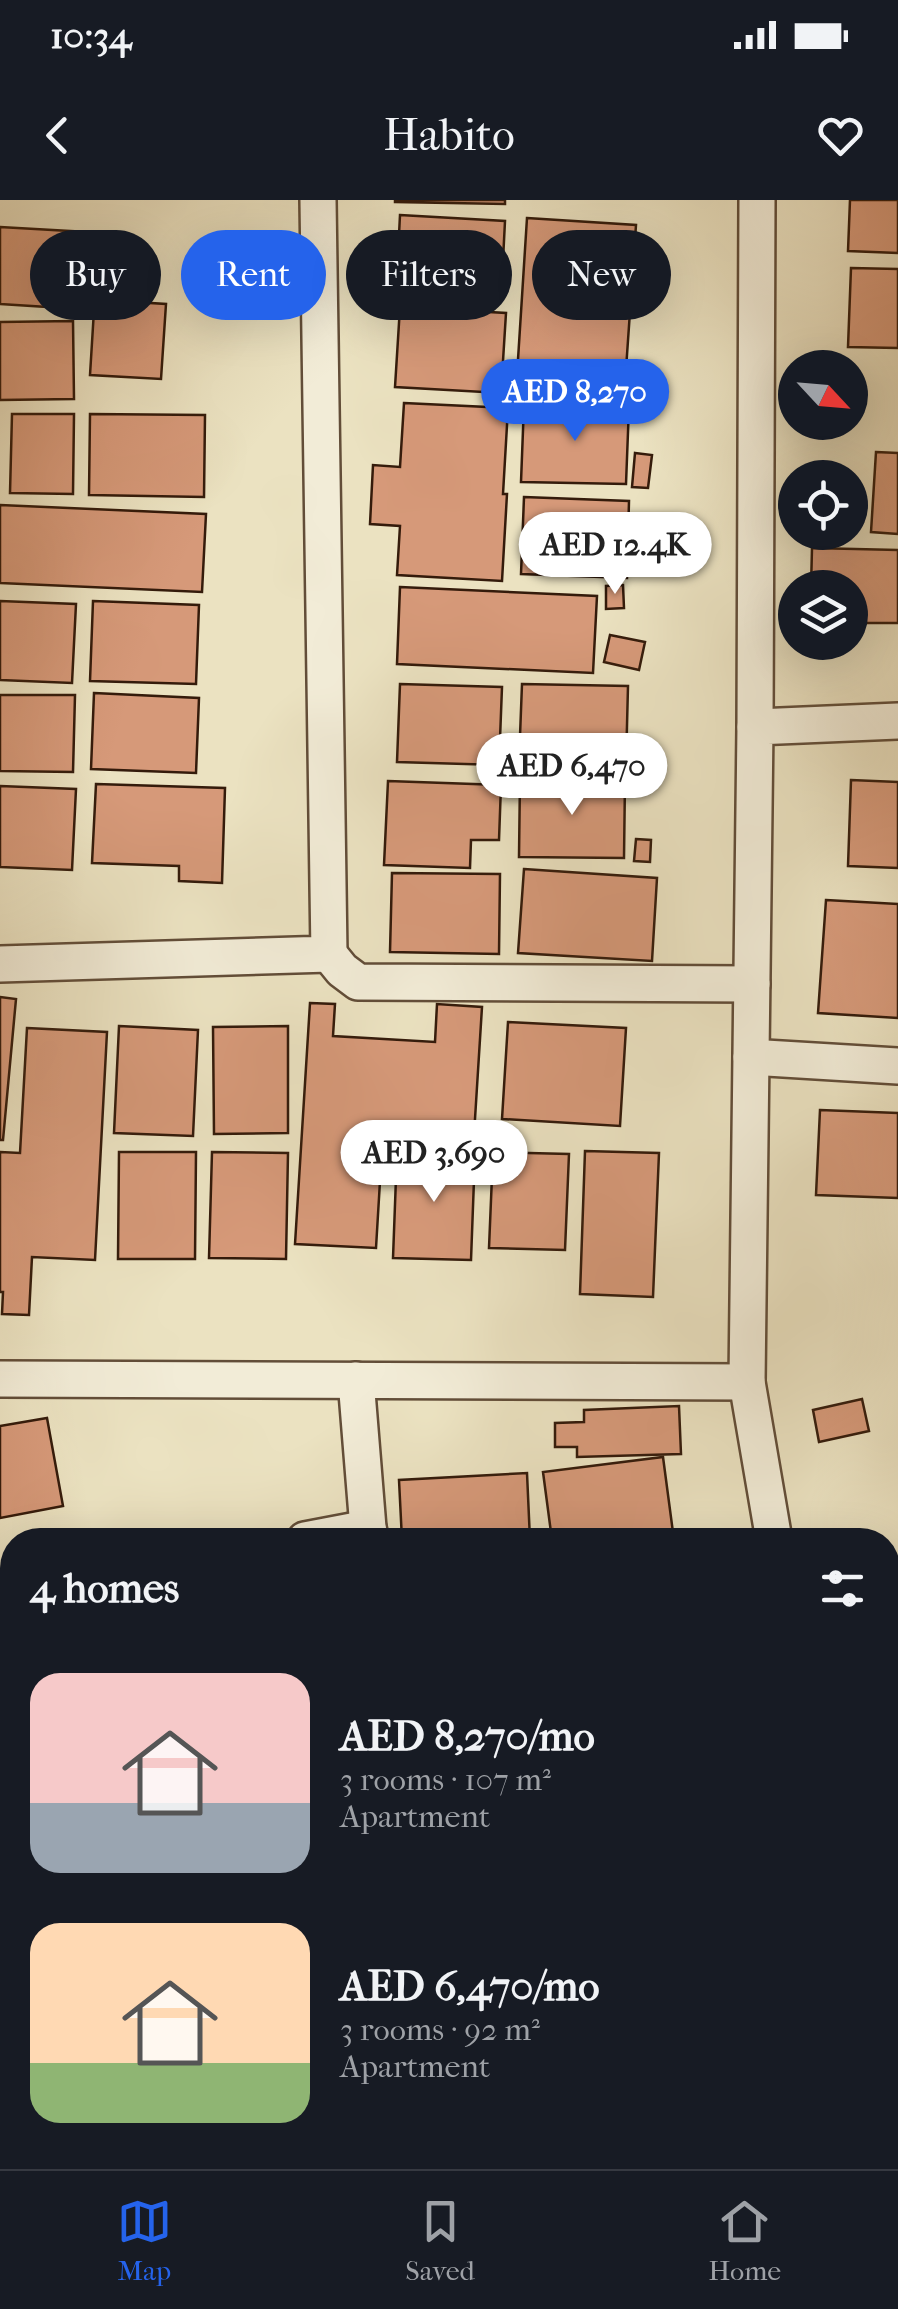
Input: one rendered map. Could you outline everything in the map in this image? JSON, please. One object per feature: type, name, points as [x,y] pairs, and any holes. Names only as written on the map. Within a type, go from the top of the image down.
[{"type":"street","points":[[318,200],[329,954],[358,982],[752,984]]},
{"type":"street","points":[[757,200],[747,1382],[772,1528]]},
{"type":"street","points":[[755,727],[898,721]]},
{"type":"street","points":[[0,964],[329,954]]},
{"type":"street","points":[[751,1058],[898,1066]]},
{"type":"street","points":[[0,1379],[747,1382]]},
{"type":"street","points":[[356,1380],[368,1528]]},
{"type":"building","points":[[505,200],[505,204],[395,202]]},
{"type":"building","points":[[850,200],[898,200],[898,253],[848,251]]},
{"type":"building","points":[[400,215],[505,221],[505,230],[399,230]]},
{"type":"building","points":[[527,218],[636,225],[636,230],[532,230],[532,320],[629,320],[624,398],[516,391]]},
{"type":"building","points":[[0,227],[52,230],[30,230],[30,306],[0,304]]},
{"type":"building","points":[[851,268],[898,269],[898,348],[848,347]]},
{"type":"building","points":[[161,304],[166,304],[161,379],[90,375],[93,320],[161,320]]},
{"type":"building","points":[[399,320],[506,320],[501,393],[395,387]]},
{"type":"building","points":[[73,321],[74,399],[0,400],[0,322]]},
{"type":"building","points":[[404,403],[508,408],[502,581],[397,575],[400,526],[370,524],[373,465],[400,467]]},
{"type":"building","points":[[524,404],[629,406],[626,484],[521,482]]},
{"type":"building","points":[[12,414],[74,414],[73,494],[10,493]]},
{"type":"building","points":[[90,414],[205,415],[204,497],[89,495]]},
{"type":"building","points":[[876,452],[898,453],[898,534],[871,532]]},
{"type":"building","points":[[635,453],[652,455],[648,488],[632,487]]},
{"type":"building","points":[[524,497],[629,501],[627,578],[521,574]]},
{"type":"building","points":[[0,505],[206,514],[202,592],[0,583]]},
{"type":"building","points":[[812,550],[898,550],[898,623],[868,623],[868,570],[811,570]]},
{"type":"building","points":[[623,585],[624,608],[606,609],[606,586]]},
{"type":"building","points":[[400,587],[597,596],[593,673],[397,664]]},
{"type":"building","points":[[0,601],[76,604],[72,683],[0,680]]},
{"type":"building","points":[[93,601],[199,605],[196,684],[90,681]]},
{"type":"building","points":[[610,635],[645,642],[639,670],[604,662]]},
{"type":"building","points":[[400,684],[502,687],[499,765],[397,762]]},
{"type":"building","points":[[522,684],[628,686],[626,765],[519,762]]},
{"type":"building","points":[[94,693],[199,698],[196,773],[91,769]]},
{"type":"building","points":[[0,695],[75,695],[73,772],[0,771]]},
{"type":"building","points":[[520,778],[625,780],[624,858],[519,857]]},
{"type":"building","points":[[851,780],[898,782],[898,868],[848,866]]},
{"type":"building","points":[[388,781],[501,785],[499,840],[471,840],[470,868],[384,865]]},
{"type":"building","points":[[96,784],[225,788],[222,883],[179,881],[179,866],[92,863]]},
{"type":"building","points":[[0,786],[76,789],[72,870],[0,867]]},
{"type":"building","points":[[636,839],[651,840],[650,862],[634,861]]},
{"type":"building","points":[[524,869],[657,878],[652,961],[518,953]]},
{"type":"building","points":[[392,873],[500,874],[499,954],[390,952]]},
{"type":"building","points":[[826,900],[898,904],[898,1018],[818,1013]]},
{"type":"building","points":[[0,997],[16,999],[3,1140],[0,1140]]},
{"type":"building","points":[[310,1003],[335,1004],[333,1036],[435,1042],[437,1004],[482,1007],[474,1135],[383,1131],[376,1248],[295,1244]]},
{"type":"building","points":[[508,1022],[626,1028],[620,1126],[502,1119]]},
{"type":"building","points":[[119,1026],[198,1030],[193,1136],[114,1133]]},
{"type":"building","points":[[288,1026],[288,1133],[214,1134],[213,1027]]},
{"type":"building","points":[[27,1028],[107,1032],[95,1260],[32,1257],[29,1315],[2,1314],[0,1152],[20,1153]]},
{"type":"building","points":[[820,1110],[898,1113],[898,1198],[816,1195]]},
{"type":"building","points":[[397,1151],[475,1153],[471,1260],[393,1258]]},
{"type":"building","points":[[585,1151],[659,1153],[653,1297],[580,1294]]},
{"type":"building","points":[[119,1152],[196,1152],[195,1259],[118,1259]]},
{"type":"building","points":[[212,1152],[288,1153],[286,1259],[209,1258]]},
{"type":"building","points":[[493,1152],[569,1154],[565,1250],[489,1248]]},
{"type":"building","points":[[862,1399],[869,1431],[819,1442],[813,1410]]},
{"type":"building","points":[[679,1406],[681,1454],[577,1457],[577,1447],[555,1447],[555,1423],[584,1422],[584,1410]]},
{"type":"building","points":[[47,1418],[63,1506],[0,1518],[0,1426]]},
{"type":"building","points":[[663,1457],[672,1528],[550,1528],[543,1472]]},
{"type":"building","points":[[527,1473],[529,1528],[401,1528],[399,1480]]}]
